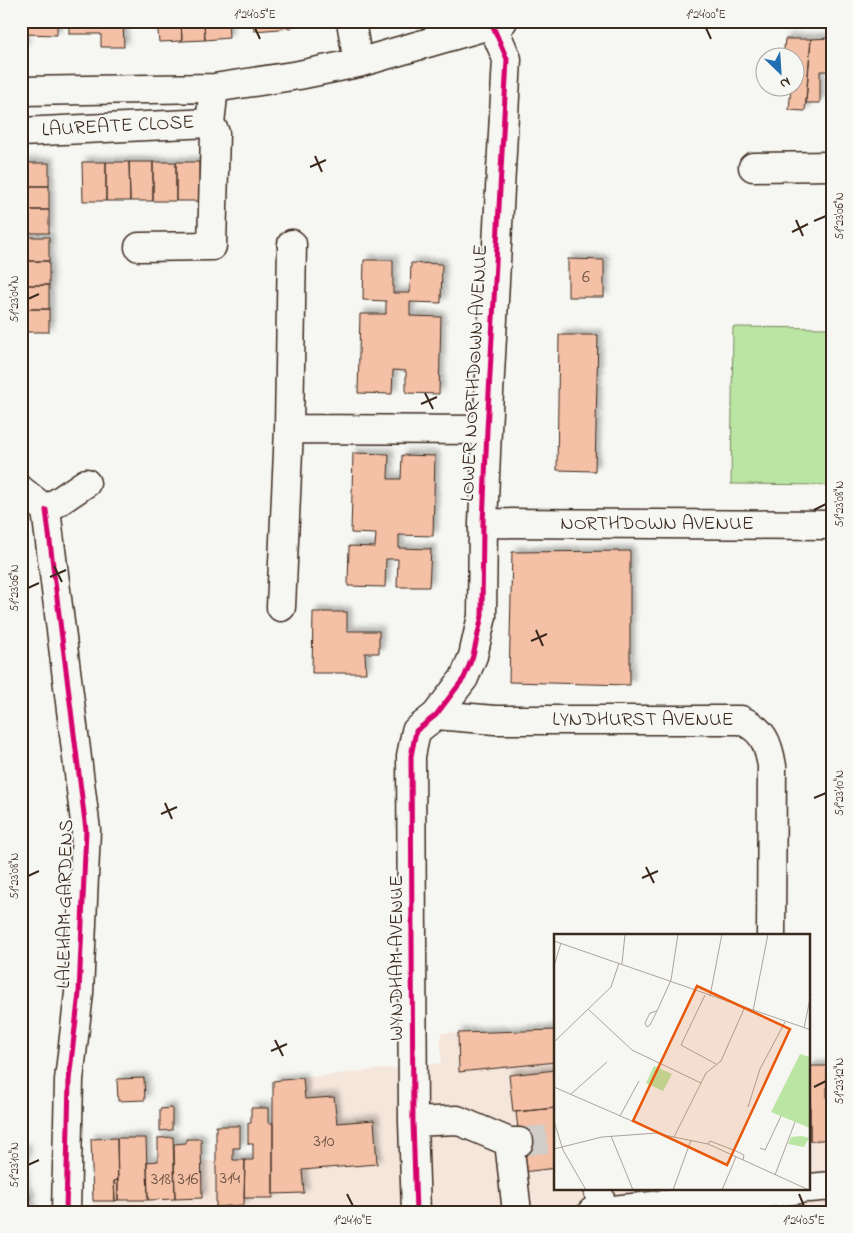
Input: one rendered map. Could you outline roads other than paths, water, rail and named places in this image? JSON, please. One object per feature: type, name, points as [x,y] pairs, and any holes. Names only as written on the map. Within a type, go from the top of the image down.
[{"type":"street","points":[[350,21],[358,63]]},
{"type":"street","points":[[21,91],[214,88],[299,75],[358,63],[498,23]]},
{"type":"street","name":"LOWER NORTHDOWN AVENUE","points":[[436,715],[464,678],[473,656],[482,616],[487,430],[507,58],[498,23]]},
{"type":"street","name":"LAUREATE CLOSE","points":[[21,132],[210,123],[214,88]]},
{"type":"street","points":[[139,246],[212,246],[215,133],[210,123]]},
{"type":"street","points":[[753,167],[832,166]]},
{"type":"street","points":[[281,607],[289,429],[292,244]]},
{"type":"street","points":[[289,429],[487,430]]},
{"type":"street","points":[[21,490],[46,510],[86,484]]},
{"type":"street","name":"LALEHAM GARDENS","points":[[46,510],[86,830],[79,993],[69,1080],[66,1212]]},
{"type":"street","name":"NORTHDOWN AVENUE","points":[[483,523],[832,525]]},
{"type":"street","name":"LYNDHURST AVENUE","points":[[436,715],[495,720],[741,720],[755,726],[764,738],[770,753],[772,766],[771,934]]},
{"type":"street","name":"WYNDHAM AVENUE","points":[[416,1212],[413,1122],[411,756],[416,731],[436,715]]},
{"type":"street","points":[[413,1122],[457,1120],[514,1142],[517,1212]]},
{"type":"street","points":[[810,1188],[832,1186]]},
{"type":"street","points":[[597,1204],[713,1206],[760,1191],[780,1190]]},
{"type":"tunnel","points":[[519,1142],[554,1138]]}]
